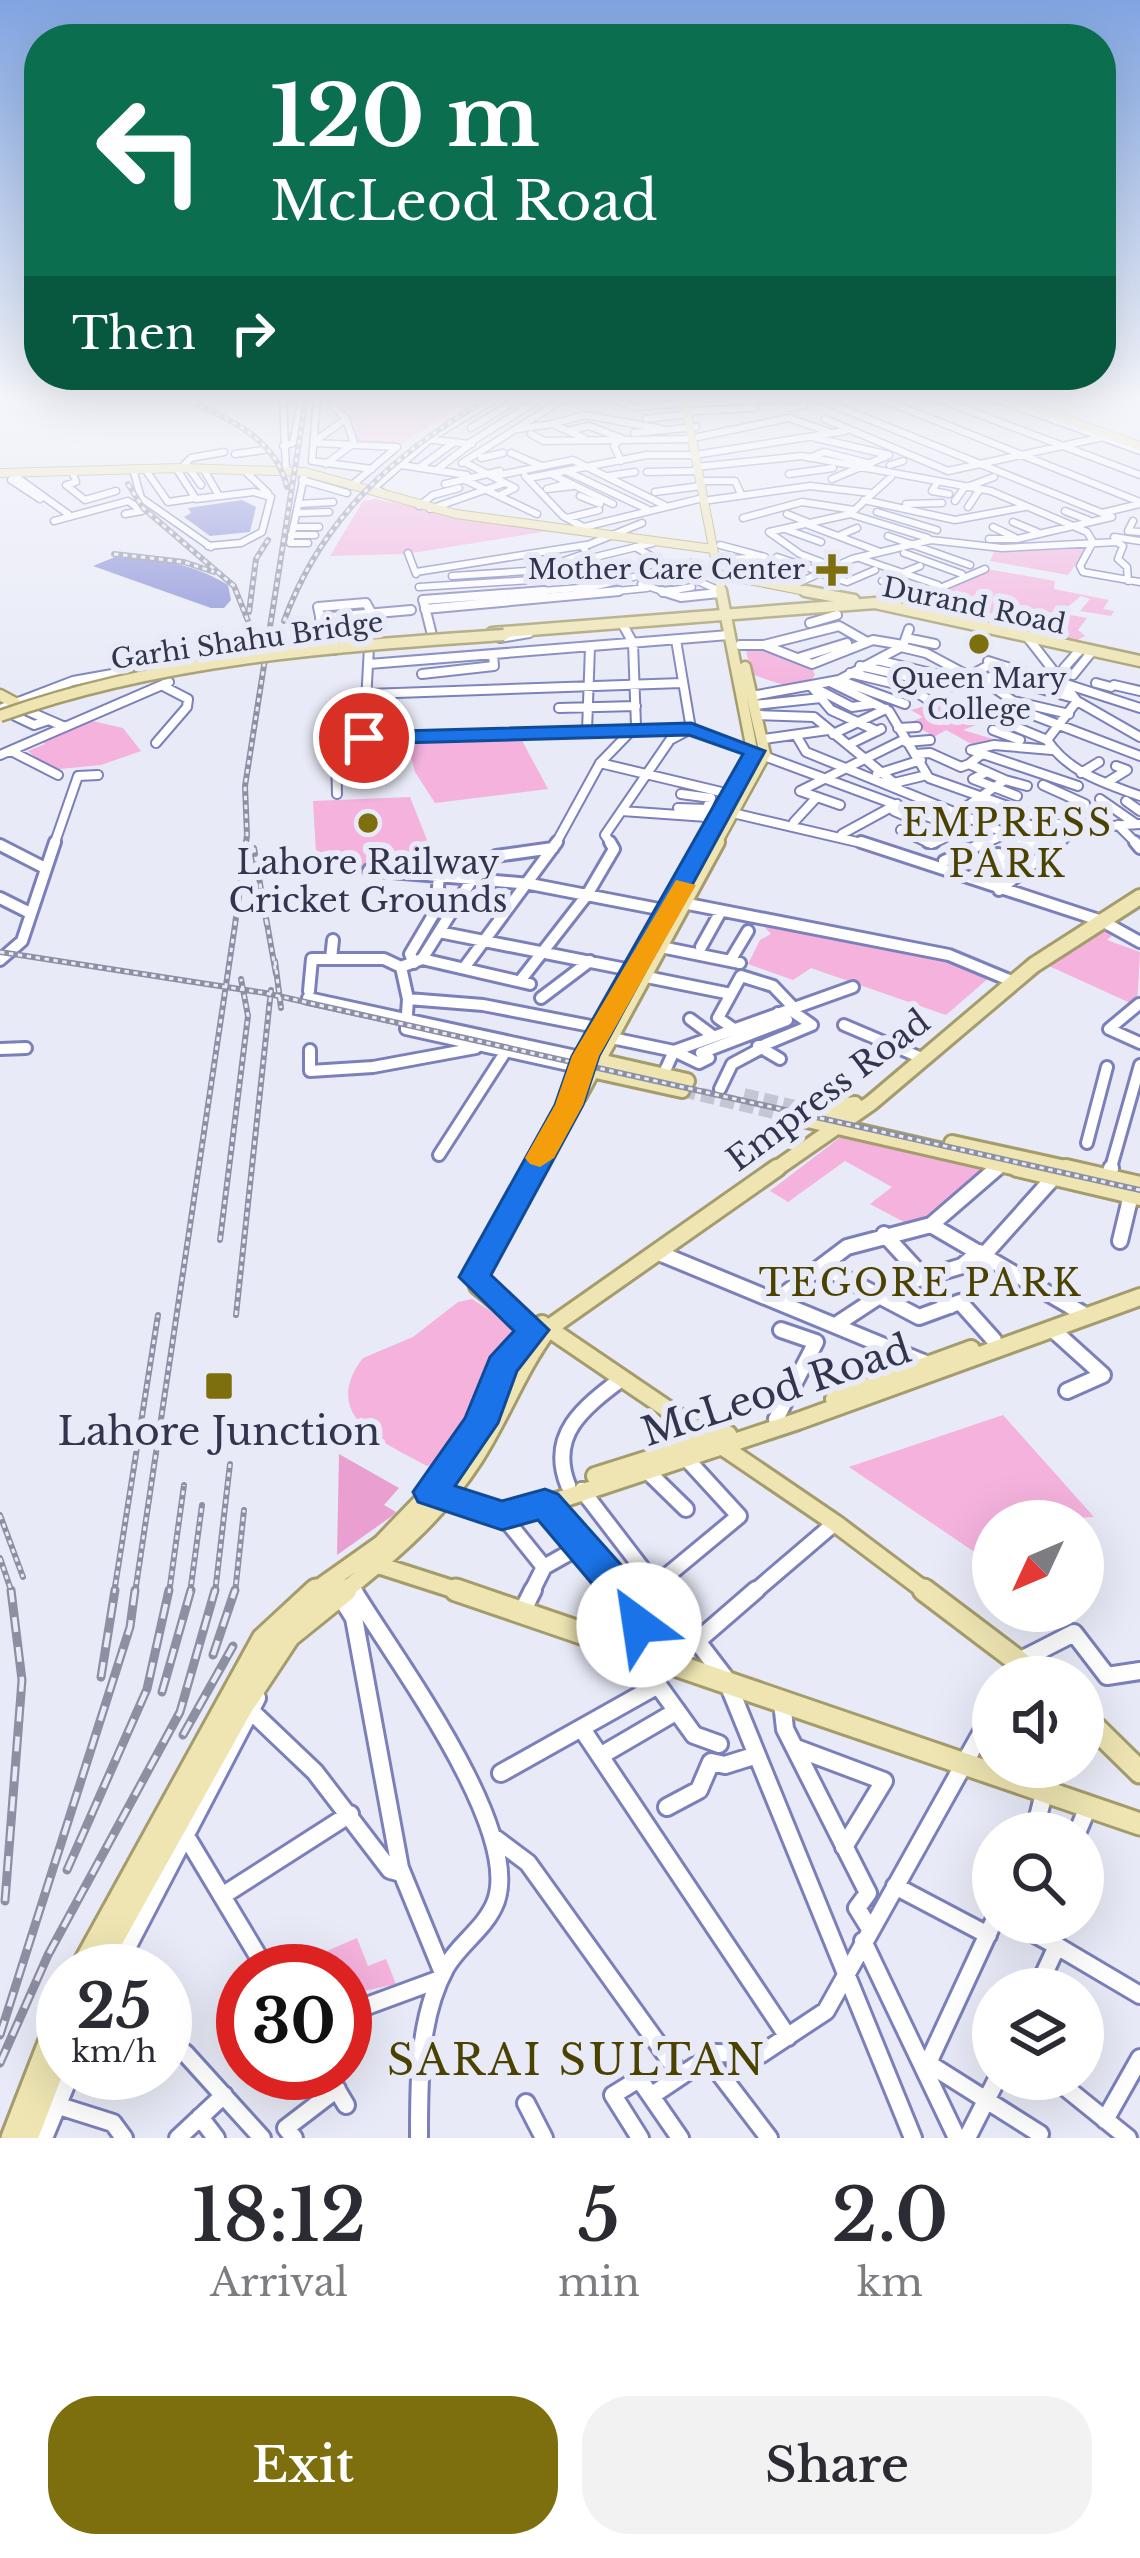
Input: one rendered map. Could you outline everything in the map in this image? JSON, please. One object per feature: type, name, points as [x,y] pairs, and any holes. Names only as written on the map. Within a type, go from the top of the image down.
[{"type":"main road","points":[[384,498],[600,537],[618,534],[719,551]]},
{"type":"main road","points":[[256,1671],[289,1636],[403,1542],[481,1423],[502,1366],[533,1330],[478,1286],[476,1275],[760,753],[706,499]]},
{"type":"main road","points":[[638,974],[661,947],[677,905],[736,814],[764,739],[718,592],[721,574]]},
{"type":"main road","name":"Durand Road","points":[[721,574],[1140,662]]},
{"type":"main road","points":[[532,633],[706,618],[731,628],[868,604]]},
{"type":"main road","name":"Durand Road","points":[[731,628],[738,616],[821,614],[868,604],[1140,662]]},
{"type":"main road","points":[[504,633],[706,618]]},
{"type":"main road","name":"Garhi Shahu Bridge","points":[[0,715],[103,679],[335,645],[504,633]]},
{"type":"main road","name":"Garhi Shahu Bridge","points":[[0,715],[101,682],[332,648],[504,633]]},
{"type":"main road","points":[[0,695],[15,709]]},
{"type":"main road","name":"Empress Road","points":[[847,1116],[1010,981],[1140,894]]},
{"type":"main road","name":"Empress Road","points":[[439,1492],[474,1459],[520,1365],[549,1328],[847,1116],[1010,981]]},
{"type":"main road","points":[[590,1064],[684,1085]]},
{"type":"main road","points":[[1137,1192],[1002,1164],[847,1116],[807,1114],[847,1116],[882,1128],[1109,1178],[1137,1192]]},
{"type":"main road","points":[[476,1275],[620,1380],[835,1523],[999,1656]]},
{"type":"main road","name":"McLeod Road","points":[[502,1515],[545,1504],[575,1488],[1140,1293]]},
{"type":"main road","name":"McLeod Road","points":[[439,1492],[480,1505],[508,1507],[684,1456],[714,1439],[1052,1328],[1082,1314]]},
{"type":"main road","points":[[439,1492],[502,1515]]},
{"type":"main road","points":[[110,1944],[241,1708],[290,1609],[380,1544],[439,1492]]},
{"type":"main road","points":[[403,1542],[424,1580]]},
{"type":"main road","points":[[378,1565],[726,1679],[1140,1824]]},
{"type":"main road","points":[[97,1944],[241,1708]]},
{"type":"main road","points":[[1104,1737],[1140,1772]]},
{"type":"main road","points":[[8,2138],[36,2071]]},
{"type":"main road","points":[[27,2138],[42,2100]]},
{"type":"street","points":[[47,498],[68,514]]},
{"type":"street","points":[[124,498],[142,511],[125,514]]},
{"type":"street","points":[[141,498],[208,546],[234,549]]},
{"type":"street","points":[[165,498],[168,502],[195,498]]},
{"type":"street","points":[[208,546],[241,543],[262,532],[267,498]]},
{"type":"street","points":[[299,498],[294,524],[308,543]]},
{"type":"street","points":[[294,524],[321,518],[333,502],[318,498]]},
{"type":"street","points":[[393,498],[403,502]]},
{"type":"street","points":[[424,507],[431,498]]},
{"type":"street","points":[[424,507],[450,498]]},
{"type":"street","points":[[505,498],[537,514]]},
{"type":"street","points":[[545,499],[553,498]]},
{"type":"street","points":[[545,499],[567,518],[618,534],[653,526],[590,498]]},
{"type":"street","points":[[624,498],[646,509]]},
{"type":"street","points":[[651,498],[664,505]]},
{"type":"street","points":[[592,525],[646,509],[713,498]]},
{"type":"street","points":[[748,498],[818,543],[857,528]]},
{"type":"street","points":[[782,498],[790,501]]},
{"type":"street","points":[[810,499],[817,498]]},
{"type":"street","points":[[852,498],[889,536],[970,565]]},
{"type":"street","points":[[777,557],[845,582],[870,572],[800,554],[769,532],[812,523],[868,498]]},
{"type":"street","points":[[953,498],[953,520]]},
{"type":"street","points":[[968,507],[974,498]]},
{"type":"street","points":[[1008,498],[1074,526],[1093,542]]},
{"type":"street","points":[[1064,498],[1102,513],[1138,513]]},
{"type":"street","points":[[1107,498],[1138,513]]},
{"type":"street","points":[[832,499],[860,504]]},
{"type":"street","points":[[567,518],[630,501]]},
{"type":"street","points":[[54,520],[129,502]]},
{"type":"street","points":[[109,512],[105,510],[129,502]]},
{"type":"street","points":[[743,518],[762,508],[802,502],[942,503]]},
{"type":"street","points":[[902,505],[953,520],[989,515],[1040,534]]},
{"type":"street","points":[[978,518],[1006,522],[1028,506]]},
{"type":"street","points":[[1039,510],[1068,507],[1118,526]]},
{"type":"street","points":[[509,522],[559,510]]},
{"type":"street","points":[[807,512],[812,523]]},
{"type":"street","points":[[877,512],[933,534],[981,540],[1017,539],[1138,513]]},
{"type":"street","points":[[1138,513],[1128,531],[1140,537]]},
{"type":"street","points":[[787,514],[880,552]]},
{"type":"street","points":[[910,522],[927,514]]},
{"type":"street","points":[[614,517],[639,524],[618,534]]},
{"type":"street","points":[[294,524],[321,518]]},
{"type":"street","points":[[294,524],[321,518]]},
{"type":"street","points":[[791,586],[858,558],[914,544],[953,520]]},
{"type":"street","points":[[1006,522],[1017,539]]},
{"type":"street","points":[[416,572],[487,583],[558,570],[591,555],[600,537],[592,525]]},
{"type":"street","points":[[953,539],[969,532]]},
{"type":"street","points":[[867,536],[933,534]]},
{"type":"street","points":[[1103,536],[1140,537]]},
{"type":"street","points":[[981,540],[1003,548],[1121,544],[1118,559],[1126,565],[1128,580]]},
{"type":"street","points":[[1093,542],[1080,569],[1140,582]]},
{"type":"street","points":[[632,552],[652,543]]},
{"type":"street","points":[[719,551],[765,557]]},
{"type":"street","points":[[719,551],[754,558]]},
{"type":"street","points":[[548,552],[570,593]]},
{"type":"street","points":[[419,587],[499,559],[548,552],[651,556]]},
{"type":"street","points":[[408,553],[433,638]]},
{"type":"street","points":[[904,553],[962,574]]},
{"type":"street","points":[[591,555],[660,592],[718,592]]},
{"type":"street","points":[[888,568],[915,557]]},
{"type":"street","points":[[858,558],[938,585]]},
{"type":"street","points":[[499,559],[513,577]]},
{"type":"street","points":[[424,605],[460,596],[570,593],[691,563]]},
{"type":"street","points":[[920,566],[882,581],[924,595]]},
{"type":"street","points":[[902,609],[938,585],[985,568]]},
{"type":"street","points":[[452,576],[513,577]]},
{"type":"street","points":[[452,576],[460,596]]},
{"type":"street","points":[[660,592],[691,582],[718,592]]},
{"type":"street","points":[[487,583],[490,594]]},
{"type":"street","points":[[424,605],[647,588]]},
{"type":"street","points":[[325,640],[374,637],[371,614],[363,602],[318,607],[325,640],[334,650]]},
{"type":"street","points":[[371,614],[410,610]]},
{"type":"street","points":[[810,623],[821,614],[837,615]]},
{"type":"street","points":[[464,968],[530,884],[600,763],[631,731],[636,706],[633,644],[623,625]]},
{"type":"street","points":[[764,645],[839,626],[870,641]]},
{"type":"street","points":[[369,664],[480,662],[494,666],[493,656],[676,640],[731,628],[805,661],[817,675],[811,686]]},
{"type":"street","points":[[821,630],[840,643],[932,647]]},
{"type":"street","points":[[317,652],[433,638],[532,633],[544,651]]},
{"type":"street","points":[[805,661],[840,643],[885,638],[917,666],[943,676]]},
{"type":"street","points":[[971,819],[930,844],[900,829],[986,796],[1032,752],[1050,745],[1070,710],[1063,684],[1028,638]]},
{"type":"street","points":[[676,640],[691,729]]},
{"type":"street","points":[[805,661],[840,643]]},
{"type":"street","points":[[364,738],[369,647]]},
{"type":"street","points":[[587,731],[590,647]]},
{"type":"street","points":[[755,706],[835,681],[896,647],[926,652],[969,676],[990,662],[1063,684],[1140,691]]},
{"type":"street","points":[[896,647],[902,666]]},
{"type":"street","points":[[1078,651],[1068,671],[1090,654]]},
{"type":"street","points":[[805,661],[819,655]]},
{"type":"street","points":[[470,672],[480,662]]},
{"type":"street","points":[[839,700],[882,686],[902,666],[936,664]]},
{"type":"street","points":[[860,666],[944,689],[988,684],[1014,670]]},
{"type":"street","points":[[0,715],[73,681],[129,671],[132,679],[83,689],[28,710]]},
{"type":"street","points":[[422,674],[470,672],[488,682],[488,690]]},
{"type":"street","points":[[835,681],[882,686],[906,701],[924,697],[850,673]]},
{"type":"street","points":[[1001,678],[1070,710],[1135,755]]},
{"type":"street","points":[[835,681],[886,709],[927,775]]},
{"type":"street","points":[[368,694],[682,683]]},
{"type":"street","points":[[5,753],[165,684],[188,699],[188,705],[183,718],[156,743]]},
{"type":"street","points":[[988,684],[1010,701],[1070,710],[1120,723],[1138,734]]},
{"type":"street","points":[[1094,685],[1140,710],[1120,723]]},
{"type":"street","points":[[811,686],[832,710],[878,730]]},
{"type":"street","points":[[811,686],[854,708],[872,704]]},
{"type":"street","points":[[1009,687],[1070,710]]},
{"type":"street","points":[[755,706],[821,698]]},
{"type":"street","points":[[800,701],[830,732],[894,783],[961,829]]},
{"type":"street","points":[[1010,701],[1070,710]]},
{"type":"street","points":[[559,708],[636,706]]},
{"type":"street","points":[[755,706],[814,717],[832,710]]},
{"type":"street","points":[[15,709],[65,727]]},
{"type":"street","points":[[15,709],[34,725],[49,720]]},
{"type":"street","points":[[764,739],[830,732],[886,709]]},
{"type":"street","points":[[1033,709],[1070,710]]},
{"type":"street","points":[[987,715],[1050,745],[1082,772],[1127,796],[1140,811]]},
{"type":"street","points":[[1005,724],[987,730],[1019,740]]},
{"type":"street","points":[[848,745],[878,730],[917,727]]},
{"type":"street","points":[[316,942],[332,952],[383,959],[401,967],[418,961],[525,982],[614,849],[605,835],[670,740],[691,729]]},
{"type":"street","points":[[337,794],[336,754],[343,743],[364,738],[691,729],[853,787],[912,823]]},
{"type":"street","points":[[796,735],[806,752],[905,791]]},
{"type":"street","points":[[378,738],[382,759]]},
{"type":"street","points":[[840,805],[800,791],[862,756],[906,741],[930,740]]},
{"type":"street","points":[[1028,786],[994,757],[971,750],[994,741],[1032,752]]},
{"type":"street","points":[[994,757],[1009,745]]},
{"type":"street","points":[[853,787],[930,752],[961,767],[982,754]]},
{"type":"street","points":[[5,753],[58,775]]},
{"type":"street","points":[[1082,772],[1099,762]]},
{"type":"street","points":[[600,763],[734,795]]},
{"type":"street","points":[[969,764],[987,772],[1011,772],[1078,786]]},
{"type":"street","points":[[1054,822],[1063,794],[1127,770],[1116,766]]},
{"type":"street","points":[[987,772],[973,779],[1017,796]]},
{"type":"street","points":[[894,783],[927,775],[1072,832]]},
{"type":"street","points":[[0,961],[22,941],[78,776],[98,776]]},
{"type":"street","points":[[999,890],[1072,832],[1084,803],[1043,785]]},
{"type":"street","points":[[681,794],[711,798],[705,813]]},
{"type":"street","points":[[1138,824],[1106,799],[1140,796]]},
{"type":"street","points":[[794,822],[817,797]]},
{"type":"street","points":[[678,808],[721,818]]},
{"type":"street","points":[[842,834],[893,810],[971,819],[1046,850]]},
{"type":"street","points":[[622,811],[705,813]]},
{"type":"street","points":[[736,814],[842,834],[1045,907],[1101,917],[1140,942]]},
{"type":"street","points":[[1022,822],[1072,832],[1138,824]]},
{"type":"street","points":[[1118,825],[1130,844],[1140,848]]},
{"type":"street","points":[[944,861],[1006,834]]},
{"type":"street","points":[[0,845],[44,868]]},
{"type":"street","points":[[418,961],[472,878],[496,856],[553,848]]},
{"type":"street","points":[[1018,873],[994,857],[1028,865]]},
{"type":"street","points":[[369,870],[530,884],[721,911],[949,955],[1010,981]]},
{"type":"street","points":[[418,961],[410,954],[436,910],[439,876]]},
{"type":"street","points":[[0,898],[30,913]]},
{"type":"street","points":[[701,947],[721,911]]},
{"type":"street","points":[[661,947],[735,962],[748,931]]},
{"type":"street","points":[[439,932],[489,938],[731,994]]},
{"type":"street","points":[[332,952],[334,975]]},
{"type":"street","points":[[332,952],[312,959],[309,995],[590,1064]]},
{"type":"street","points":[[541,998],[590,961]]},
{"type":"street","points":[[401,967],[408,999],[406,1029],[590,1064]]},
{"type":"street","points":[[720,1089],[732,1064],[812,1025],[787,1010],[773,986],[741,976],[718,1018],[734,1029]]},
{"type":"street","points":[[661,1080],[674,1051],[853,987]]},
{"type":"street","points":[[408,999],[483,1005],[674,1051],[699,1064],[709,1058],[701,1053],[787,1020],[787,1010]]},
{"type":"street","points":[[1139,1004],[1108,1029],[1140,1043]]},
{"type":"street","points":[[690,1019],[713,1036]]},
{"type":"street","points":[[844,1025],[916,1056]]},
{"type":"street","points":[[746,1036],[780,1059]]},
{"type":"street","points":[[310,1050],[309,1071],[374,1067],[485,1046]]},
{"type":"street","points":[[0,1049],[26,1048]]},
{"type":"street","points":[[440,1155],[506,1051]]},
{"type":"street","points":[[1109,1178],[1114,1142],[1140,1065]]},
{"type":"street","points":[[1087,1143],[1107,1067]]},
{"type":"street","points":[[778,1300],[847,1247],[931,1225],[1002,1164]]},
{"type":"street","points":[[837,1324],[895,1286],[962,1266],[981,1254],[1054,1177]]},
{"type":"street","points":[[1120,1241],[1137,1192]]},
{"type":"street","points":[[931,1225],[1082,1314]]},
{"type":"street","points":[[884,1234],[922,1276],[994,1340]]},
{"type":"street","points":[[659,1252],[928,1364]]},
{"type":"street","points":[[821,1266],[919,1317],[955,1304]]},
{"type":"street","points":[[1052,1328],[1103,1375],[1067,1391]]},
{"type":"street","points":[[776,1420],[777,1408],[816,1342],[781,1330]]},
{"type":"street","points":[[620,1380],[592,1401],[559,1444],[556,1458],[726,1679],[913,2138]]},
{"type":"street","points":[[657,1584],[739,1516],[684,1456]]},
{"type":"street","points":[[645,1469],[686,1509]]},
{"type":"street","points":[[545,1504],[641,1615],[626,1646]]},
{"type":"street","points":[[502,1515],[544,1568]]},
{"type":"street","points":[[696,1642],[835,1523]]},
{"type":"street","points":[[522,1612],[544,1568],[583,1545]]},
{"type":"street","points":[[345,1590],[478,1795],[496,1839],[498,1893],[488,1918],[442,1976],[422,2064],[419,2138]]},
{"type":"street","points":[[345,1590],[401,1873],[442,1976]]},
{"type":"street","points":[[1036,1656],[1074,1633],[1092,1656]]},
{"type":"street","points":[[84,1944],[224,1694],[256,1671]]},
{"type":"street","points":[[1104,1672],[1107,1676],[1140,1671]]},
{"type":"street","points":[[501,1773],[658,1684],[694,1735],[719,1744]]},
{"type":"street","points":[[783,1700],[779,1710],[794,1747],[868,1893],[857,1908],[866,1935],[957,2138]]},
{"type":"street","points":[[129,1944],[186,1836],[241,1708],[350,1814],[390,1870],[401,1873]]},
{"type":"street","points":[[600,1756],[676,1711]]},
{"type":"street","points":[[582,1729],[788,2037]]},
{"type":"street","points":[[794,1747],[884,1781],[844,1847]]},
{"type":"street","points":[[652,2096],[708,2058],[761,2054],[826,2011],[972,1752]]},
{"type":"street","points":[[667,1807],[699,1790],[712,1762],[725,1765],[757,1755]]},
{"type":"street","points":[[1039,1812],[1044,1793]]},
{"type":"street","points":[[1086,1812],[1088,1807]]},
{"type":"street","points":[[222,1896],[350,1814]]},
{"type":"street","points":[[186,1836],[251,1944]]},
{"type":"street","points":[[496,1839],[528,1863],[680,2076]]},
{"type":"street","points":[[895,1886],[972,1920]]},
{"type":"street","points":[[923,2060],[983,1944]]},
{"type":"street","points":[[1053,1944],[1140,1995]]},
{"type":"street","points":[[1047,1968],[1057,1946]]},
{"type":"street","points":[[372,2002],[442,1976]]},
{"type":"street","points":[[708,2058],[769,2138]]},
{"type":"street","points":[[1105,2120],[1140,2059]]},
{"type":"street","points":[[8,2138],[36,2060]]},
{"type":"street","points":[[923,2060],[972,2090]]},
{"type":"street","points":[[192,2061],[216,2086]]},
{"type":"street","points":[[640,2138],[613,2095],[639,2078],[670,2134]]},
{"type":"street","points":[[44,2138],[58,2100]]},
{"type":"street","points":[[178,2138],[219,2100]]},
{"type":"street","points":[[228,2100],[262,2138]]},
{"type":"street","points":[[294,2138],[286,2128],[323,2100]]},
{"type":"street","points":[[967,2138],[988,2100],[1040,2134]]},
{"type":"street","points":[[1081,2100],[1128,2138]]},
{"type":"street","points":[[526,2103],[544,2138]]},
{"type":"street","points":[[56,2105],[113,2123],[124,2138]]},
{"type":"street","points":[[200,2117],[217,2138]]},
{"type":"shaded area","points":[[375,499],[548,531],[406,554],[330,556],[363,501]]},
{"type":"shaded area","points":[[1093,542],[1068,575],[990,561],[996,547]]},
{"type":"shaded area","points":[[987,569],[1055,581],[1054,589],[1109,600],[1103,609],[1114,611],[1111,616],[1080,611],[1090,599],[1081,596],[1060,613],[1087,618],[1078,630],[1085,636],[1068,645],[913,610]]},
{"type":"shaded area","points":[[745,645],[810,664],[815,675],[807,685],[798,686],[751,674]]},
{"type":"shaded area","points":[[946,700],[989,713],[991,719],[963,730],[996,740],[977,747],[946,730],[934,737],[911,722],[923,717],[911,710]]},
{"type":"shaded area","points":[[88,720],[123,728],[141,751],[101,765],[50,770],[28,751],[45,744],[39,740]]},
{"type":"shaded area","points":[[519,735],[548,789],[435,803],[415,772],[406,739]]},
{"type":"shaded area","name":"Lahore Railway Cricket Grounds","points":[[410,797],[431,850],[376,869],[344,869],[335,852],[316,853],[313,801]]},
{"type":"shaded area","points":[[1098,914],[1120,929],[1107,940],[1140,952],[1137,1006],[1040,962]]},
{"type":"shaded area","points":[[758,920],[943,957],[991,976],[946,1015],[811,968],[793,980],[748,964],[760,940],[771,934]]},
{"type":"shaded area","points":[[851,1129],[1002,1164],[915,1228],[870,1204],[892,1187],[845,1161],[788,1202],[770,1191]]},
{"type":"shaded area","points":[[472,1299],[520,1330],[491,1356],[469,1421],[441,1463],[427,1466],[362,1426],[348,1397],[351,1379],[363,1358],[413,1337],[458,1302]]},
{"type":"shaded area","points":[[1003,1415],[1079,1500],[972,1500],[972,1550],[849,1467]]},
{"type":"shaded area","points":[[339,1454],[399,1488],[384,1505],[396,1512],[337,1555]]},
{"type":"shaded area","points":[[386,1959],[396,1984],[372,1989],[372,1964]]},
{"type":"water","points":[[242,500],[256,507],[250,532],[210,536],[184,517],[191,513],[188,508]]},
{"type":"water","points":[[115,557],[159,560],[201,571],[228,585],[231,600],[224,608],[211,608],[93,566]]},
{"type":"tunnel","points":[[682,1090],[803,1119]]},
{"type":"tunnel","points":[[744,1095],[808,1110]]},
{"type":"railway","points":[[137,498],[234,586],[262,656]]},
{"type":"railway","points":[[226,987],[247,835],[245,786],[290,498]]},
{"type":"railway","points":[[284,621],[319,550],[360,498]]},
{"type":"railway","points":[[249,612],[256,559],[268,540]]},
{"type":"railway","points":[[114,554],[184,562],[214,572]]},
{"type":"railway","points":[[254,848],[267,925]]},
{"type":"railway","points":[[265,912],[276,974]]},
{"type":"railway","points":[[0,952],[226,987]]},
{"type":"railway","points":[[275,961],[280,996]]},
{"type":"railway","points":[[241,979],[243,990]]},
{"type":"railway","points":[[135,1593],[226,987]]},
{"type":"railway","points":[[226,987],[243,990]]},
{"type":"railway","points":[[220,1240],[248,1016],[243,990]]},
{"type":"railway","points":[[243,990],[271,994]]},
{"type":"railway","points":[[271,990],[271,994]]},
{"type":"railway","points":[[236,1315],[271,994]]},
{"type":"railway","points":[[271,994],[280,996]]},
{"type":"railway","points":[[280,996],[1140,1190]]},
{"type":"railway","points":[[280,996],[281,1008]]},
{"type":"railway","points":[[114,1593],[158,1315]]},
{"type":"railway","points":[[215,1593],[230,1464]]},
{"type":"railway","points":[[169,1593],[184,1485]]},
{"type":"railway","points":[[190,1593],[202,1505]]},
{"type":"railway","points":[[235,1593],[244,1510]]},
{"type":"railway","points":[[0,1515],[23,1577]]},
{"type":"railway","points":[[0,1558],[11,1590]]},
{"type":"railway","points":[[5,1901],[22,1680],[11,1590]]},
{"type":"railway","points":[[101,1677],[115,1590]]},
{"type":"railway","points":[[0,2035],[130,1627],[135,1590]]},
{"type":"railway","points":[[67,1870],[147,1689],[169,1590]]},
{"type":"railway","points":[[162,1692],[191,1590]]},
{"type":"railway","points":[[0,2063],[48,1955],[180,1712],[215,1590]]},
{"type":"railway","points":[[213,1655],[235,1590]]},
{"type":"railway","points":[[183,1735],[233,1646]]},
{"type":"slow traffic","points":[[540,1158],[569,1105],[586,1056],[684,885]]},
{"type":"place","name":"Mother Care Center","points":[[832,570]]},
{"type":"place","name":"Queen Mary College","points":[[979,644]]},
{"type":"place","name":"Lahore Railway Cricket Grounds","points":[[368,823]]},
{"type":"place","name":"Lahore Junction","points":[[219,1386]]},
{"type":"district","name":"EMPRESS PARK","points":[[1008,844]]},
{"type":"district","name":"TEGORE PARK","points":[[921,1283]]},
{"type":"district","name":"SARAI SULTAN","points":[[577,2060]]},
{"type":"route","points":[[364,738],[691,729],[755,751],[745,778],[586,1056],[569,1105],[474,1277],[478,1286],[533,1330],[502,1366],[481,1423],[464,1452],[430,1492],[502,1515],[545,1504],[641,1615],[639,1625]]}]
